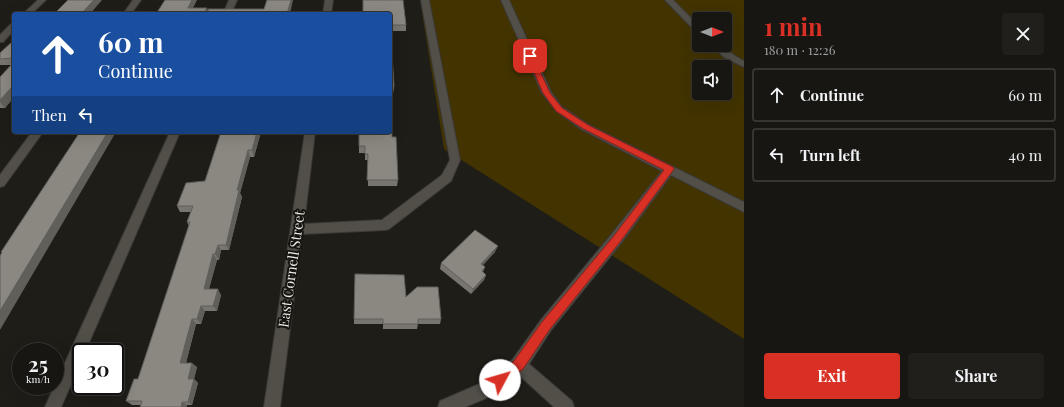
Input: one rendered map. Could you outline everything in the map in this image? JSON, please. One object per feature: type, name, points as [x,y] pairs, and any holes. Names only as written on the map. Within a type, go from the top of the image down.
[{"type":"street","points":[[29,12],[42,0]]},
{"type":"street","points":[[128,12],[137,0]]},
{"type":"street","points":[[228,12],[233,0]]},
{"type":"street","points":[[327,12],[329,0]]},
{"type":"street","points":[[297,229],[385,225],[448,178],[455,160],[425,0]]},
{"type":"street","points":[[505,0],[547,93],[559,109],[585,127],[744,207]]},
{"type":"street","points":[[669,0],[692,23]]},
{"type":"street","points":[[0,40],[12,28]]},
{"type":"street","points":[[723,52],[744,64]]},
{"type":"street","points":[[0,183],[37,134]]},
{"type":"street","points":[[53,407],[174,134]]},
{"type":"street","name":"East Cornell Street","points":[[272,407],[310,134]]},
{"type":"street","points":[[446,407],[490,388],[519,365],[546,325],[616,239],[670,169]]},
{"type":"street","points":[[519,365],[566,407]]},
{"type":"shaded area","points":[[420,0],[744,0],[744,339],[444,149]]},
{"type":"building","points":[[68,0],[94,0],[83,12],[56,12]]},
{"type":"building","points":[[165,0],[192,0],[188,8],[207,8],[204,12],[157,12]]},
{"type":"building","points":[[267,0],[291,0],[288,12],[208,11],[208,9],[264,9]]},
{"type":"building","points":[[363,0],[403,0],[406,25],[392,25],[392,12],[363,12]]},
{"type":"building","points":[[12,42],[12,58],[0,59],[0,53]]},
{"type":"building","points":[[392,54],[394,87],[392,87]]},
{"type":"building","points":[[12,64],[12,88],[0,100],[0,77]]},
{"type":"building","points":[[79,134],[107,134],[0,311],[1,252]]},
{"type":"building","points":[[220,134],[256,134],[252,150],[248,150],[237,190],[239,190],[226,245],[218,245],[215,254],[213,254],[204,289],[218,289],[213,306],[201,306],[197,319],[192,319],[180,363],[192,363],[188,379],[194,379],[188,402],[182,402],[181,407],[140,407],[142,401],[126,401],[134,379],[138,379],[190,222],[187,222],[193,206],[177,206],[186,183],[205,181]]},
{"type":"building","points":[[359,134],[392,134],[392,137],[396,137],[398,180],[367,180],[368,154],[365,154],[365,146],[359,146]]},
{"type":"building","points":[[475,230],[498,246],[481,264],[485,267],[482,271],[486,275],[473,289],[441,263]]},
{"type":"building","points":[[355,274],[404,275],[406,297],[417,287],[438,287],[441,319],[418,319],[418,324],[383,324],[383,319],[354,319]]},
{"type":"route","points":[[500,380],[519,365],[546,325],[616,239],[670,169],[585,127],[559,109],[547,93],[530,56]]}]
